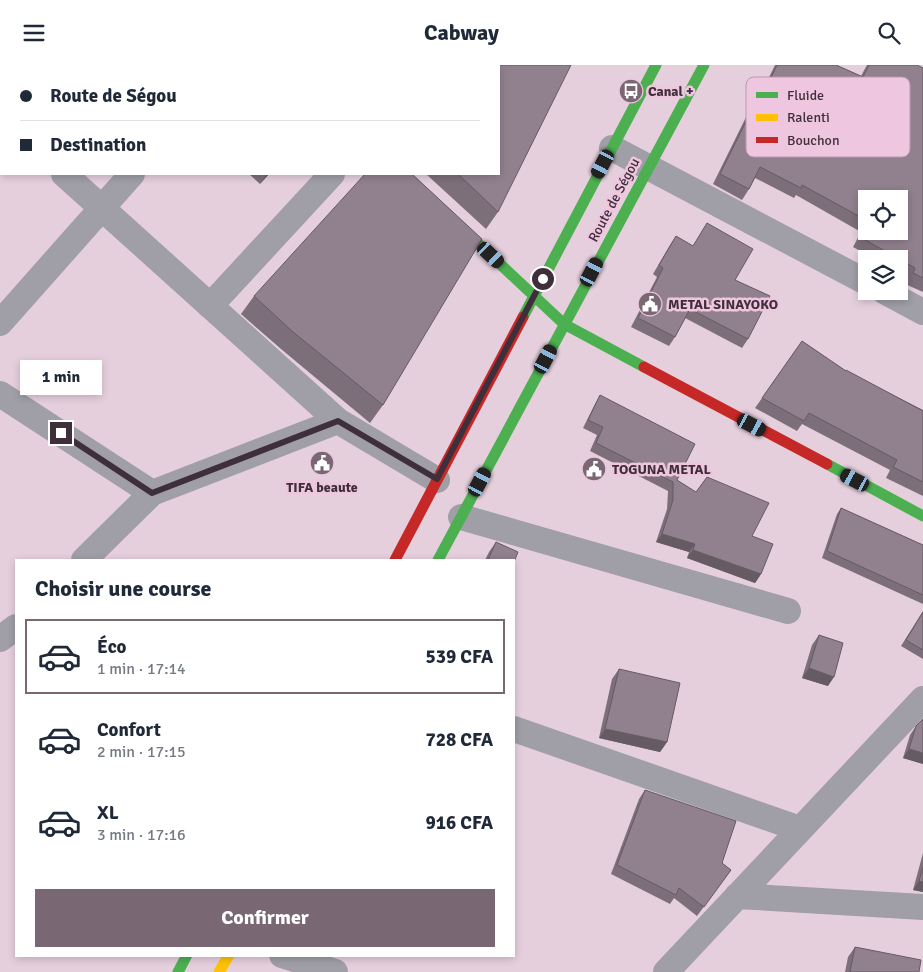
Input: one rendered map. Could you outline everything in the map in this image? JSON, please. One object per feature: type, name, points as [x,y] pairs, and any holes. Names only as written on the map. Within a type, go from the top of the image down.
[{"type":"main road","name":"Route de Ségou","points":[[396,559],[656,65]]},
{"type":"main road","name":"Route de Ségou","points":[[439,559],[649,167],[698,67]]},
{"type":"main road","points":[[405,175],[564,324],[923,516]]},
{"type":"main road","points":[[178,972],[186,957]]},
{"type":"main road","points":[[220,972],[228,957]]},
{"type":"street","points":[[612,148],[858,278]]},
{"type":"street","points":[[65,175],[338,421],[437,479]]},
{"type":"street","points":[[0,323],[131,175]]},
{"type":"street","points":[[210,306],[331,175]]},
{"type":"street","points":[[902,300],[923,311]]},
{"type":"street","points":[[0,394],[152,493]]},
{"type":"street","points":[[85,559],[152,493],[338,421]]},
{"type":"street","points":[[461,517],[788,611]]},
{"type":"street","points":[[0,639],[15,628]]},
{"type":"street","points":[[666,972],[923,699]]},
{"type":"street","points":[[515,729],[800,829]]},
{"type":"street","points":[[737,896],[923,907]]},
{"type":"street","points":[[288,957],[335,972]]},
{"type":"building","points":[[500,65],[571,65],[498,212],[459,175],[500,175]]},
{"type":"building","points":[[777,65],[836,65],[863,77],[771,77]]},
{"type":"building","points":[[869,65],[917,65],[923,68],[923,278],[913,273],[915,268],[908,264],[908,250],[883,250],[865,240],[908,240],[908,190],[858,190],[858,216],[802,185],[801,188],[760,167],[749,189],[720,174],[746,121],[746,157],[910,157],[910,77],[863,77]]},
{"type":"building","points":[[364,175],[413,175],[482,239],[383,405],[293,332],[254,296]]},
{"type":"building","points":[[707,223],[753,249],[735,280],[770,296],[748,339],[690,309],[675,337],[638,318],[663,268],[659,265],[676,236],[693,246]]},
{"type":"building","points":[[802,341],[846,371],[923,411],[923,482],[893,467],[897,460],[809,413],[804,421],[762,398]]},
{"type":"building","points":[[600,395],[695,444],[677,480],[696,492],[707,477],[769,503],[752,536],[773,544],[761,574],[693,550],[695,544],[662,534],[673,500],[673,482],[596,443],[603,427],[588,420]]},
{"type":"building","points":[[841,508],[923,545],[923,595],[827,551]]},
{"type":"building","points":[[496,542],[518,552],[515,560],[488,559]]},
{"type":"building","points":[[923,612],[923,650],[906,640]]},
{"type":"building","points":[[819,635],[843,643],[834,677],[809,668]]},
{"type":"building","points":[[619,669],[680,683],[667,742],[605,729]]},
{"type":"building","points":[[923,719],[923,753],[909,749],[916,726]]},
{"type":"building","points":[[645,790],[736,821],[722,863],[731,870],[704,907],[679,888],[676,895],[617,865]]},
{"type":"building","points":[[923,867],[923,882],[919,881]]},
{"type":"building","points":[[855,947],[921,960],[919,972],[850,972]]},
{"type":"traffic: fast","points":[[523,317],[656,65]]},
{"type":"traffic: fast","points":[[439,559],[704,65]]},
{"type":"traffic: fast","points":[[405,175],[564,324],[644,367]]},
{"type":"traffic: fast","points":[[827,464],[923,516]]},
{"type":"traffic: fast","points":[[178,972],[186,957]]},
{"type":"traffic: slow","points":[[219,972],[228,957]]},
{"type":"traffic: jam","points":[[396,559],[523,317]]},
{"type":"traffic: jam","points":[[644,367],[827,464]]},
{"type":"place","name":"Canal +","points":[[631,91]]},
{"type":"place","name":"METAL SINAYOKO","points":[[650,304]]},
{"type":"place","name":"TIFA beaute","points":[[322,463]]},
{"type":"place","name":"TOGUNA METAL","points":[[594,469]]},
{"type":"route","points":[[61,433],[152,493],[338,421],[437,479],[543,279]]}]
